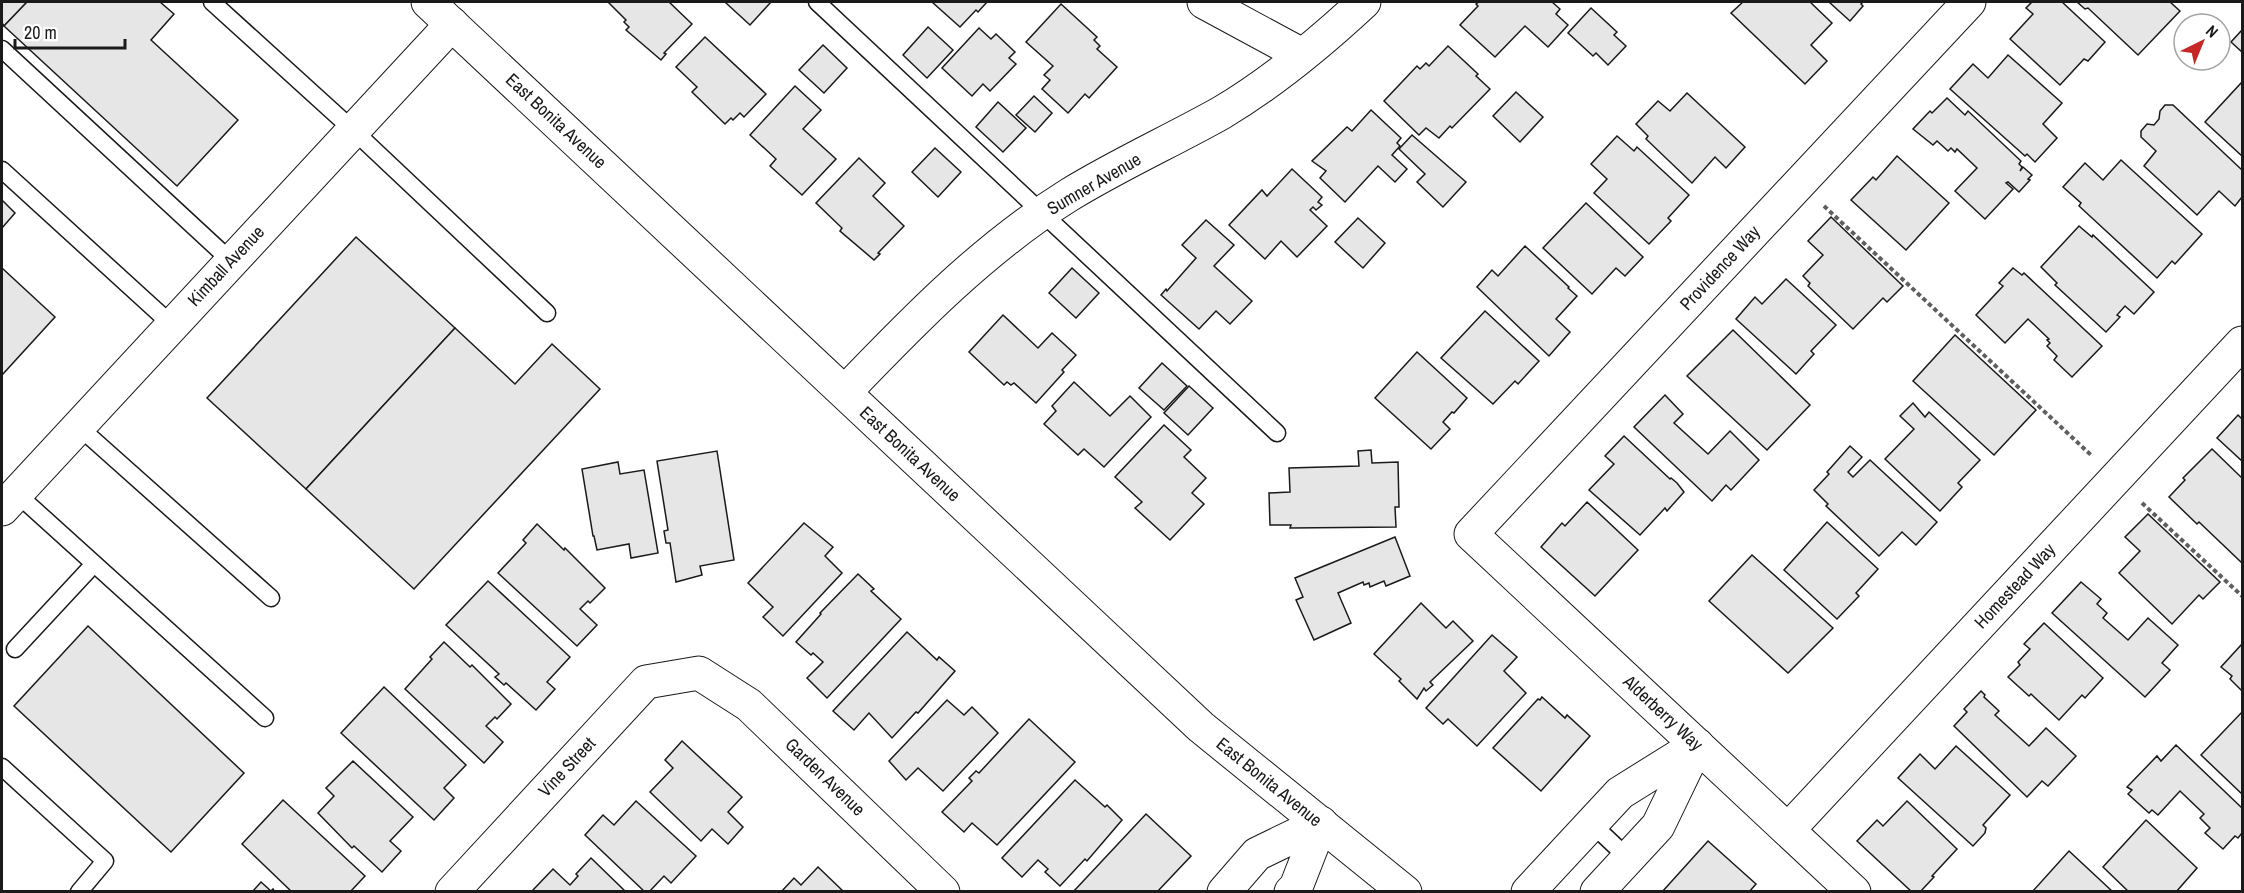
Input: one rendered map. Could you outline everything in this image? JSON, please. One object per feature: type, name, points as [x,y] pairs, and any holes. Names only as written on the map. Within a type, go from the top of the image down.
[{"type":"street","name":"East Bonita Avenue","points":[[428,2],[1201,727],[1405,891]]},
{"type":"street","points":[[1204,2],[1302,55]]},
{"type":"street","name":"Sumner Avenue","points":[[845,392],[926,309],[976,264],[1042,214],[1070,195],[1223,112],[1264,85],[1329,34],[1364,2]]},
{"type":"street","name":"Providence Way","points":[[1472,534],[1969,2]]},
{"type":"street","name":"Kimball Avenue","points":[[9,501],[452,24]]},
{"type":"street","name":"Homestead Way","points":[[1788,830],[2242,343]]},
{"type":"street","name":"Alderberry Way","points":[[1472,534],[1854,891]]},
{"type":"street","name":"Vine Street","points":[[452,891],[646,682],[699,673]]},
{"type":"street","name":"Garden Avenue","points":[[699,673],[749,705],[943,891]]},
{"type":"street","points":[[1528,891],[1620,793],[1697,746]]},
{"type":"street","points":[[1597,891],[1658,826],[1697,746]]},
{"type":"street","points":[[1224,891],[1257,854],[1321,823]]},
{"type":"street","points":[[1291,891],[1296,887],[1321,823]]},
{"type":"lane","points":[[212,2],[353,130],[547,313]]},
{"type":"lane","points":[[817,2],[1277,433]]},
{"type":"lane","points":[[2,49],[231,261]]},
{"type":"lane","points":[[2,170],[172,325]]},
{"type":"lane","points":[[78,426],[271,598]]},
{"type":"lane","points":[[9,501],[94,564],[265,718]]},
{"type":"lane","points":[[15,649],[94,564]]},
{"type":"lane","points":[[2,767],[105,861],[79,891]]},
{"type":"lane","points":[[1592,824],[1628,858]]},
{"type":"path","points":[[1799,183],[2242,596]]},
{"type":"building","points":[[2,2],[27,2],[4,26]]},
{"type":"building","points":[[27,2],[160,2],[174,14],[151,40],[238,120],[177,186],[4,26]]},
{"type":"building","points":[[608,2],[669,2],[692,24],[664,53],[666,54],[661,60],[626,30],[629,27],[624,22],[626,20]]},
{"type":"building","points":[[727,2],[771,2],[750,25]]},
{"type":"building","points":[[932,2],[987,2],[960,27]]},
{"type":"building","points":[[1479,2],[1552,2],[1560,9],[1556,14],[1568,25],[1548,47],[1525,26],[1495,57],[1460,25]]},
{"type":"building","points":[[1743,2],[1810,2],[1832,23],[1811,45],[1827,61],[1805,84],[1731,13]]},
{"type":"building","points":[[1829,2],[1863,2],[1861,4],[1863,6],[1850,21]]},
{"type":"building","points":[[2032,2],[2062,2],[2105,42],[2088,61],[2084,59],[2060,85],[2010,39],[2033,14],[2026,8]]},
{"type":"building","points":[[2077,2],[2170,2],[2180,11],[2172,12],[2172,19],[2138,55],[2088,8],[2085,9]]},
{"type":"building","points":[[1061,4],[1097,37],[1094,40],[1100,46],[1097,49],[1117,67],[1089,98],[1085,94],[1068,113],[1042,89],[1050,80],[1044,75],[1053,66],[1026,42]]},
{"type":"building","points":[[1591,8],[1617,32],[1614,35],[1626,46],[1608,65],[1596,53],[1593,56],[1568,33]]},
{"type":"building","points":[[928,27],[953,50],[927,78],[903,55]]},
{"type":"building","points":[[979,28],[991,39],[996,34],[1015,52],[1009,58],[1016,64],[990,91],[983,84],[972,96],[942,68]]},
{"type":"building","points":[[2242,30],[2242,52],[2232,43]]},
{"type":"building","points":[[705,37],[766,94],[744,117],[740,113],[725,124],[692,92],[697,87],[676,67]]},
{"type":"building","points":[[823,45],[847,68],[824,93],[799,70]]},
{"type":"building","points":[[1448,46],[1478,74],[1476,76],[1490,89],[1439,138],[1426,128],[1419,135],[1384,101],[1417,66],[1420,69],[1426,63],[1429,66]]},
{"type":"building","points":[[2008,55],[2062,103],[2043,124],[2057,138],[2035,162],[2027,154],[2025,156],[1950,89],[1973,64],[1988,78]]},
{"type":"building","points":[[2242,82],[2242,156],[2205,122]]},
{"type":"building","points":[[795,86],[821,110],[803,129],[836,159],[802,195],[770,166],[776,159],[750,135]]},
{"type":"building","points":[[1516,92],[1543,117],[1520,142],[1493,116]]},
{"type":"building","points":[[1687,93],[1745,147],[1726,168],[1715,157],[1692,183],[1646,139],[1648,136],[1636,124],[1658,101],[1670,111]]},
{"type":"building","points":[[1034,96],[1052,113],[1035,132],[1016,115]]},
{"type":"building","points":[[1947,98],[1965,115],[1968,111],[2021,161],[2020,171],[2023,167],[2032,175],[2019,192],[2008,182],[2006,183],[2013,189],[1985,219],[1955,191],[1977,168],[1957,149],[1955,152],[1951,148],[1948,151],[1937,141],[1933,145],[1913,129],[1930,111],[1932,113]]},
{"type":"building","points":[[998,102],[1026,128],[1003,152],[976,127]]},
{"type":"building","points":[[2165,105],[2173,105],[2242,170],[2242,197],[2235,206],[2219,191],[2197,215],[2144,166],[2156,151],[2141,137],[2141,131],[2147,124],[2154,125]]},
{"type":"building","points":[[1371,110],[1401,138],[1397,143],[1400,146],[1392,155],[1407,169],[1395,182],[1378,166],[1345,202],[1320,178],[1326,171],[1312,161],[1347,127],[1352,131]]},
{"type":"building","points":[[1412,135],[1466,182],[1443,207],[1417,182],[1425,174],[1399,149]]},
{"type":"building","points":[[1617,136],[1634,151],[1637,147],[1689,195],[1668,218],[1671,221],[1649,244],[1594,193],[1607,179],[1591,164]]},
{"type":"building","points":[[935,148],[961,172],[938,197],[912,172]]},
{"type":"building","points":[[1897,156],[1949,203],[1906,250],[1851,200],[1873,177],[1876,180]]},
{"type":"building","points":[[859,158],[885,183],[873,196],[904,226],[874,260],[840,231],[842,228],[816,203]]},
{"type":"building","points":[[2121,160],[2202,234],[2175,264],[2172,261],[2157,278],[2079,206],[2081,203],[2063,187],[2085,163],[2103,180]]},
{"type":"building","points":[[1292,169],[1322,197],[1318,202],[1322,205],[1316,210],[1313,207],[1310,210],[1327,226],[1297,257],[1281,241],[1265,259],[1229,225],[1262,190],[1267,196]]},
{"type":"building","points":[[2,200],[15,213],[2,228]]},
{"type":"building","points":[[1586,203],[1643,257],[1625,276],[1616,268],[1592,294],[1543,248]]},
{"type":"building","points":[[1831,217],[1903,286],[1887,302],[1883,298],[1853,329],[1808,286],[1810,283],[1803,276],[1823,255],[1808,241]]},
{"type":"building","points":[[1358,218],[1385,243],[1363,268],[1335,242]]},
{"type":"building","points":[[1206,220],[1234,245],[1214,266],[1252,301],[1230,324],[1216,311],[1199,329],[1161,295],[1196,258],[1182,245]]},
{"type":"building","points":[[2079,226],[2092,237],[2093,235],[2154,292],[2134,314],[2125,306],[2117,315],[2120,317],[2106,332],[2055,285],[2057,283],[2041,267]]},
{"type":"building","points":[[356,237],[455,328],[306,489],[207,398]]},
{"type":"building","points":[[1525,246],[1577,296],[1556,319],[1570,332],[1549,356],[1477,287],[1492,270],[1498,276]]},
{"type":"building","points":[[2,268],[55,317],[2,375]]},
{"type":"building","points":[[1072,268],[1099,293],[1076,318],[1049,293]]},
{"type":"building","points":[[2013,268],[2022,275],[2024,273],[2102,346],[2072,377],[2054,360],[2057,356],[2047,346],[2050,343],[2047,340],[2049,339],[2028,319],[2005,343],[1976,315],[2003,286],[1999,283]]},
{"type":"building","points":[[1786,279],[1836,325],[1811,351],[1814,354],[1796,374],[1736,319],[1755,297],[1762,304]]},
{"type":"building","points":[[1485,311],[1539,361],[1518,384],[1515,381],[1493,404],[1441,358]]},
{"type":"building","points":[[1003,315],[1038,348],[1052,333],[1076,355],[1036,403],[1014,383],[1011,385],[1007,382],[1004,385],[969,352]]},
{"type":"building","points":[[455,328],[515,384],[552,344],[600,389],[414,589],[306,489]]},
{"type":"building","points":[[1733,330],[1810,405],[1767,450],[1687,376]]},
{"type":"building","points":[[1955,335],[2036,410],[1994,455],[1913,381]]},
{"type":"building","points":[[1417,352],[1467,398],[1443,422],[1450,429],[1431,449],[1375,398]]},
{"type":"building","points":[[1162,363],[1187,386],[1164,410],[1139,388]]},
{"type":"building","points":[[1074,382],[1110,416],[1130,396],[1151,417],[1104,467],[1084,449],[1078,455],[1044,424],[1056,411],[1052,406]]},
{"type":"building","points":[[1189,386],[1213,408],[1188,435],[1164,413]]},
{"type":"building","points":[[1665,395],[1683,414],[1674,423],[1708,454],[1730,431],[1759,460],[1731,490],[1726,485],[1712,501],[1634,427]]},
{"type":"building","points":[[1913,403],[1925,417],[1929,412],[1980,460],[1958,483],[1962,487],[1940,511],[1885,459],[1914,429],[1900,416]]},
{"type":"building","points":[[2238,415],[2242,419],[2242,461],[2217,438]]},
{"type":"building","points":[[1164,425],[1191,450],[1184,457],[1206,478],[1192,493],[1204,504],[1170,540],[1135,508],[1142,502],[1115,477]]},
{"type":"building","points":[[1624,436],[1677,483],[1684,492],[1667,511],[1665,508],[1640,535],[1589,490],[1614,464],[1605,456]]},
{"type":"building","points":[[1850,446],[1862,457],[1848,472],[1853,477],[1870,460],[1937,522],[1916,545],[1902,532],[1879,556],[1826,506],[1828,504],[1814,490]]},
{"type":"building","points":[[2212,449],[2242,478],[2242,563],[2169,497],[2185,480],[2183,478]]},
{"type":"building","points":[[1371,450],[1372,463],[1398,462],[1399,507],[1395,507],[1396,527],[1290,528],[1291,525],[1270,525],[1269,493],[1290,492],[1289,468],[1359,466],[1358,451]]},
{"type":"building","points":[[717,451],[734,560],[700,566],[702,575],[676,582],[670,543],[666,543],[664,531],[668,530],[657,461]]},
{"type":"building","points":[[618,462],[620,474],[644,470],[658,553],[631,558],[629,544],[597,550],[582,469]]},
{"type":"building","points":[[1587,502],[1638,550],[1595,596],[1541,547],[1562,523],[1565,526]]},
{"type":"building","points":[[2148,514],[2220,582],[2203,599],[2199,595],[2172,624],[2119,573],[2140,551],[2125,537]]},
{"type":"building","points":[[1827,522],[1878,569],[1856,593],[1859,596],[1837,619],[1784,570]]},
{"type":"building","points":[[804,523],[833,547],[825,556],[842,573],[783,636],[763,617],[773,607],[748,583]]},
{"type":"building","points":[[537,524],[605,588],[590,603],[588,601],[580,609],[597,625],[577,646],[498,573],[526,543],[523,540]]},
{"type":"building","points":[[1395,537],[1410,576],[1386,586],[1384,581],[1370,587],[1369,583],[1364,585],[1363,582],[1338,593],[1351,623],[1314,640],[1296,600],[1303,597],[1295,578]]},
{"type":"building","points":[[1752,555],[1833,628],[1788,673],[1709,601]]},
{"type":"building","points":[[858,574],[874,589],[871,591],[901,619],[827,698],[807,678],[823,662],[796,642],[820,613]]},
{"type":"building","points":[[488,581],[570,657],[547,682],[555,689],[536,710],[506,683],[504,685],[495,677],[499,674],[446,625]]},
{"type":"building","points":[[2081,582],[2101,599],[2097,604],[2107,613],[2103,618],[2128,640],[2148,618],[2178,645],[2162,663],[2170,670],[2145,697],[2052,613]]},
{"type":"building","points":[[1421,603],[1446,628],[1453,621],[1473,641],[1430,682],[1433,685],[1426,691],[1424,688],[1417,699],[1399,681],[1401,679],[1374,654]]},
{"type":"building","points":[[2044,623],[2103,678],[2085,698],[2082,695],[2059,720],[2031,694],[2029,696],[2008,677],[2020,665],[2018,662],[2030,649],[2024,644]]},
{"type":"building","points":[[88,626],[244,773],[171,852],[14,706]]},
{"type":"building","points":[[907,632],[937,660],[939,657],[955,671],[918,713],[916,712],[892,738],[869,713],[854,730],[833,711]]},
{"type":"building","points":[[1492,635],[1517,657],[1504,671],[1526,693],[1477,746],[1448,719],[1443,724],[1426,708]]},
{"type":"building","points":[[444,642],[470,667],[472,665],[511,704],[497,719],[495,717],[486,726],[503,742],[484,763],[405,689]]},
{"type":"building","points":[[2242,644],[2242,691],[2230,679],[2232,676],[2221,667]]},
{"type":"building","points":[[384,687],[466,765],[444,788],[454,798],[434,820],[341,733]]},
{"type":"building","points":[[1981,691],[1999,711],[1995,715],[2029,746],[2046,728],[2076,756],[2048,786],[2042,781],[2027,797],[1954,726],[1967,712],[1964,709]]},
{"type":"building","points":[[1542,697],[1590,736],[1541,791],[1493,748]]},
{"type":"building","points":[[947,700],[964,715],[972,707],[998,733],[943,791],[918,768],[906,780],[889,761]]},
{"type":"building","points":[[2242,712],[2242,794],[2201,755]]},
{"type":"building","points":[[1029,719],[1075,762],[997,845],[972,823],[964,832],[942,812],[972,781],[969,778],[976,771],[979,773]]},
{"type":"building","points":[[682,741],[742,797],[728,812],[743,827],[728,844],[712,829],[701,841],[650,792],[673,768],[665,760]]},
{"type":"building","points":[[2176,745],[2242,808],[2242,833],[2238,838],[2235,836],[2223,849],[2205,833],[2210,828],[2200,818],[2204,814],[2180,791],[2158,815],[2152,810],[2149,813],[2128,794],[2132,790],[2127,787],[2157,756],[2161,761]]},
{"type":"building","points":[[1956,746],[2010,795],[1983,825],[1986,828],[1985,833],[1973,846],[1898,778],[1920,754],[1935,769]]},
{"type":"building","points":[[353,761],[413,817],[390,841],[401,851],[382,872],[354,846],[352,848],[318,813],[334,796],[326,788]]},
{"type":"building","points":[[1075,780],[1122,820],[1087,861],[1085,859],[1060,886],[1045,872],[1048,869],[1038,860],[1022,877],[1002,858]]},
{"type":"building","points":[[283,800],[365,876],[350,892],[292,892],[242,844]]},
{"type":"building","points":[[636,801],[696,856],[671,883],[664,876],[649,892],[645,892],[585,835],[603,815],[614,825]]},
{"type":"building","points":[[1907,801],[1957,849],[1920,892],[1912,892],[1857,841],[1877,820],[1883,826]]},
{"type":"building","points":[[1146,814],[1191,856],[1157,892],[1073,892]]},
{"type":"building","points":[[2146,820],[2197,868],[2176,892],[2129,892],[2103,867]]},
{"type":"building","points":[[1708,841],[1756,884],[1749,892],[1662,892]]},
{"type":"building","points":[[2069,851],[2113,892],[2032,892]]},
{"type":"building","points":[[591,858],[626,892],[535,892],[533,890],[553,869],[570,885],[578,876],[576,874]]},
{"type":"building","points":[[818,867],[844,892],[781,892],[794,878],[801,885]]},
{"type":"building","points":[[261,882],[271,891],[273,889],[275,892],[252,892]]}]
